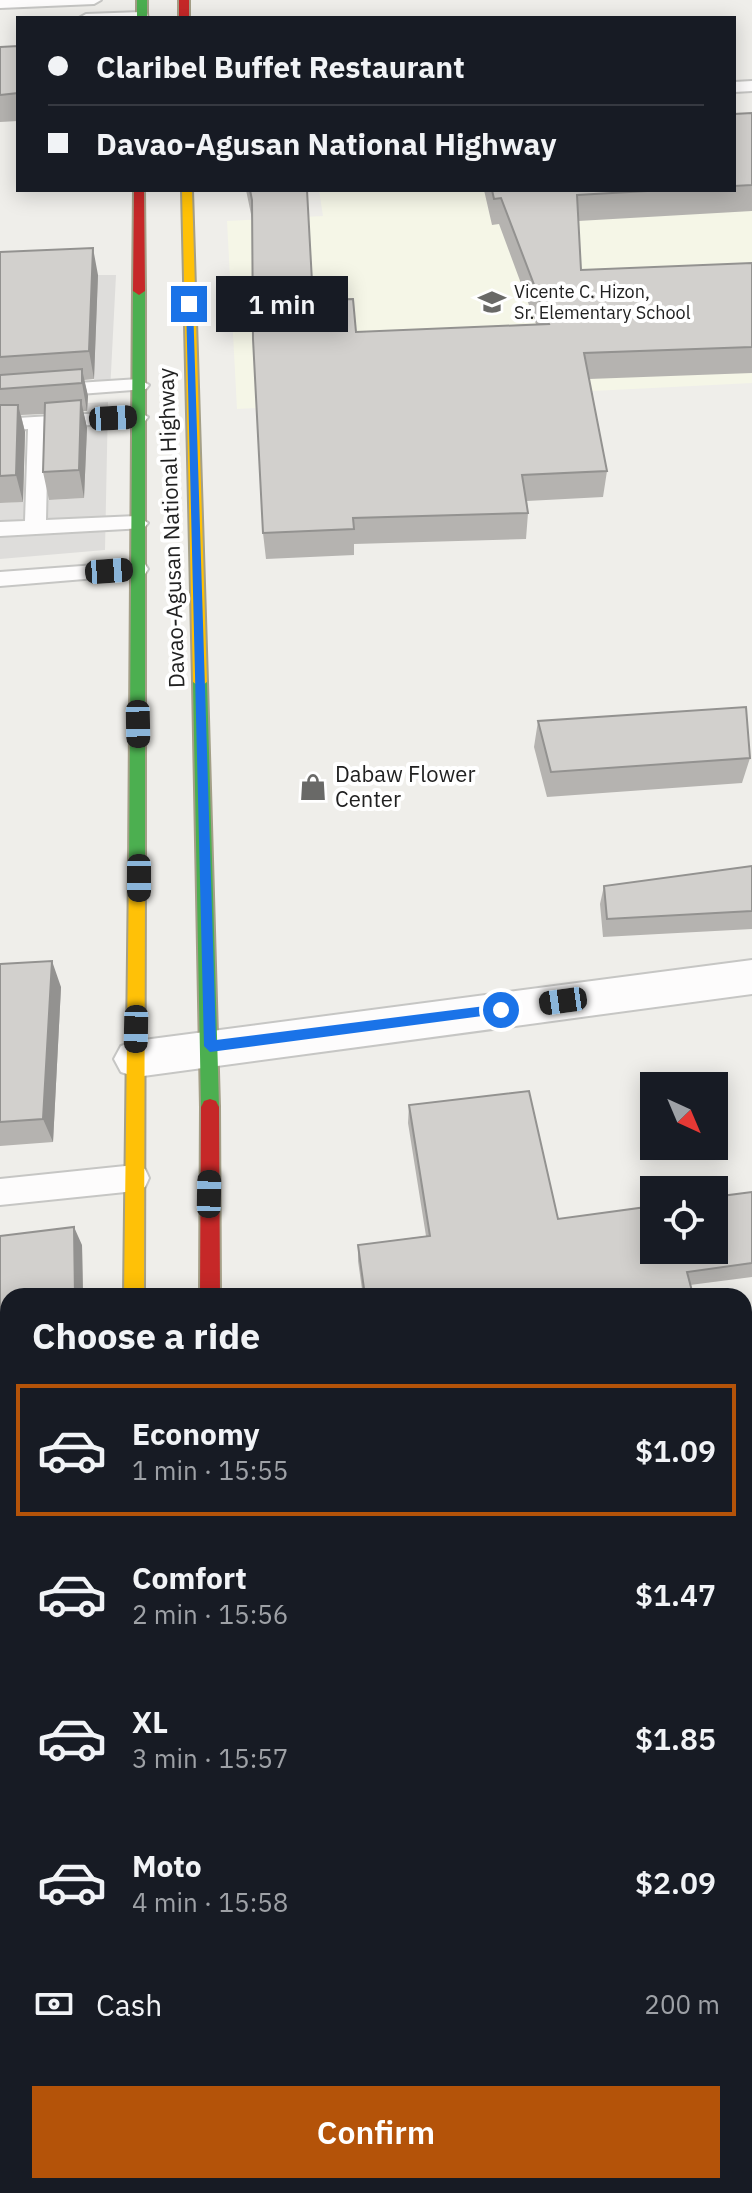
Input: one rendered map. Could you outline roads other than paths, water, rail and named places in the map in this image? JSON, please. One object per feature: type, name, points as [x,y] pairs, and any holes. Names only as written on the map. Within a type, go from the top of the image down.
[{"type":"main road","name":"Davao-Agusan National Highway","points":[[134,1288],[139,909],[139,192]]},
{"type":"main road","name":"Davao-Agusan National Highway","points":[[187,192],[210,1046],[210,1288]]},
{"type":"street","points":[[136,1059],[210,1046],[752,977]]},
{"type":"lane","points":[[0,4],[94,0]]},
{"type":"lane","points":[[102,16],[142,11]]},
{"type":"lane","points":[[0,394],[139,385]]},
{"type":"lane","points":[[0,425],[138,417]]},
{"type":"lane","points":[[35,529],[38,423]]},
{"type":"lane","points":[[0,529],[137,523]]},
{"type":"lane","points":[[0,579],[137,569]]},
{"type":"lane","points":[[0,1192],[135,1178]]},
{"type":"place","name":"Vicente C. Hizon, Sr. Elementary School","points":[[492,302]]},
{"type":"place","name":"Dabaw Flower Center","points":[[313,787]]}]
